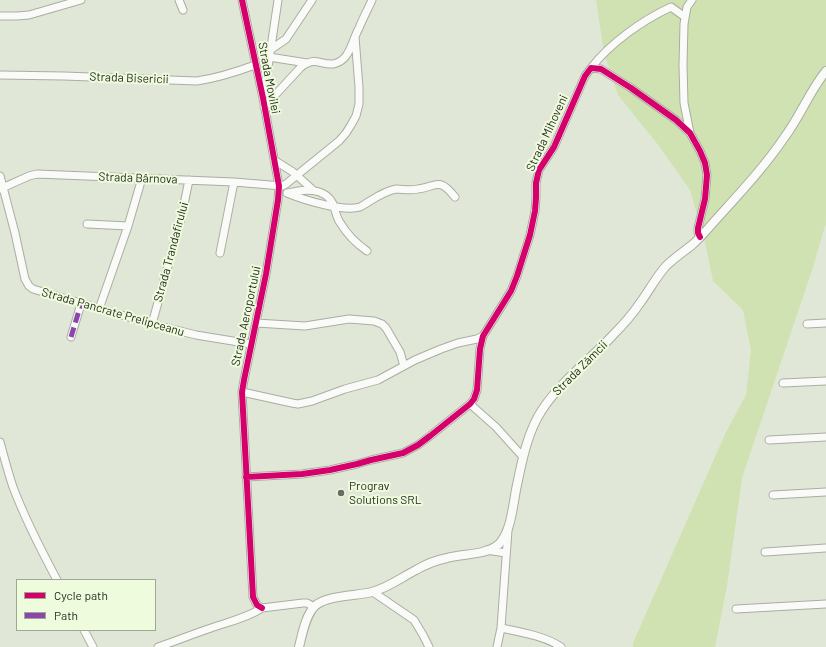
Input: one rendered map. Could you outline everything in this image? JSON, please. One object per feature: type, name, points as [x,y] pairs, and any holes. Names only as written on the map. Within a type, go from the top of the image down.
[{"type":"main road","name":"Strada Zămcii","points":[[314,607],[329,599],[373,592],[431,563],[452,556],[486,550],[498,545],[509,527],[523,457],[533,426],[550,398],[624,324],[667,265],[700,237],[773,154],[792,127],[816,84],[826,71]]},
{"type":"main road","points":[[299,647],[309,614],[314,607]]},
{"type":"street","points":[[0,16],[29,15],[68,2],[82,0]]},
{"type":"street","points":[[179,0],[183,10]]},
{"type":"street","name":"Strada Movilei","points":[[242,0],[263,98],[274,160]]},
{"type":"street","points":[[263,98],[278,0]]},
{"type":"street","points":[[270,50],[286,39],[312,0]]},
{"type":"street","points":[[264,107],[306,63],[313,61],[334,64],[346,57],[372,0]]},
{"type":"street","points":[[692,0],[687,7],[684,24],[684,103],[690,133],[700,151],[707,175],[705,198],[698,228],[700,237]]},
{"type":"street","name":"Strada Mihoveni","points":[[483,336],[511,291],[515,281],[530,235],[539,170],[554,147],[577,95],[591,68],[599,57],[611,46],[655,14],[671,7],[685,17]]},
{"type":"street","points":[[355,37],[359,87],[359,104],[356,116],[346,133],[339,141],[279,189],[287,194],[307,200],[346,209],[355,209],[360,207],[395,189],[419,189],[435,184],[446,186],[456,197]]},
{"type":"street","points":[[269,57],[306,63]]},
{"type":"street","name":"Strada Bisericii","points":[[0,75],[197,81],[208,80],[256,65]]},
{"type":"street","points":[[591,68],[601,69],[630,88],[676,120],[690,133]]},
{"type":"street","points":[[274,160],[289,168],[313,190]]},
{"type":"street","name":"Strada Aeroportului","points":[[262,608],[257,605],[253,597],[242,392],[266,274],[279,189],[274,160]]},
{"type":"street","name":"Strada Bârnova","points":[[1,188],[37,174],[234,182],[279,189]]},
{"type":"street","name":"Strada Pancrate Prelipceanu","points":[[0,176],[1,188],[27,284],[36,291],[196,335],[251,344]]},
{"type":"street","points":[[99,309],[128,226],[142,178]]},
{"type":"street","name":"Strada Trandafirului","points":[[152,324],[181,219],[188,180]]},
{"type":"street","points":[[220,253],[234,182]]},
{"type":"street","points":[[287,194],[296,191],[313,190],[323,193],[332,201],[341,226],[367,251]]},
{"type":"street","points":[[87,224],[128,226]]},
{"type":"street","points":[[71,337],[81,304]]},
{"type":"street","name":"Strada Aeroportului","points":[[256,323],[305,326],[349,319],[374,321],[382,324],[386,328],[400,352],[404,366]]},
{"type":"street","points":[[807,324],[826,323]]},
{"type":"street","points":[[242,392],[292,403],[303,403],[378,380],[441,349],[483,336]]},
{"type":"street","points":[[246,477],[302,474],[330,470],[403,453],[418,445],[470,404],[474,399],[478,390],[480,349],[483,336]]},
{"type":"street","points":[[783,383],[826,381]]},
{"type":"street","points":[[470,404],[496,427],[523,457]]},
{"type":"street","points":[[769,440],[826,437]]},
{"type":"street","points":[[0,442],[13,487],[37,542],[56,579]]},
{"type":"street","points":[[773,495],[826,492]]},
{"type":"street","name":"Strada Zămcii","points":[[498,647],[501,628],[509,527]]},
{"type":"street","points":[[765,552],[826,548]]},
{"type":"street","points":[[486,550],[506,553]]},
{"type":"street","points":[[373,592],[414,620],[429,647]]},
{"type":"street","points":[[158,647],[248,616],[262,608],[303,603],[314,607]]},
{"type":"street","points":[[736,609],[826,604]]},
{"type":"street","points":[[501,628],[539,638],[560,647]]},
{"type":"street","points":[[85,631],[93,647]]},
{"type":"green space","points":[[596,0],[826,0],[826,223],[813,267],[742,478],[727,586],[715,647],[633,647],[633,643],[726,432],[746,395],[751,350],[743,310],[713,281],[705,242],[690,190],[659,146],[618,95],[604,53]]},
{"type":"marked path","points":[[71,337],[81,304]]},
{"type":"cycle path","points":[[242,0],[263,98],[279,186],[266,274],[242,392],[253,597],[257,605],[262,608]]},
{"type":"cycle path","points":[[246,477],[302,474],[330,470],[403,453],[418,445],[470,404],[474,399],[477,390],[480,349],[483,336],[511,291],[530,235],[535,211],[536,183],[539,170],[554,147],[585,76],[591,68],[601,69],[631,88],[676,120],[690,133],[705,163],[707,175],[705,199],[698,228],[700,237]]},
{"type":"place","name":"Prograv Solutions SRL","points":[[341,493]]}]
